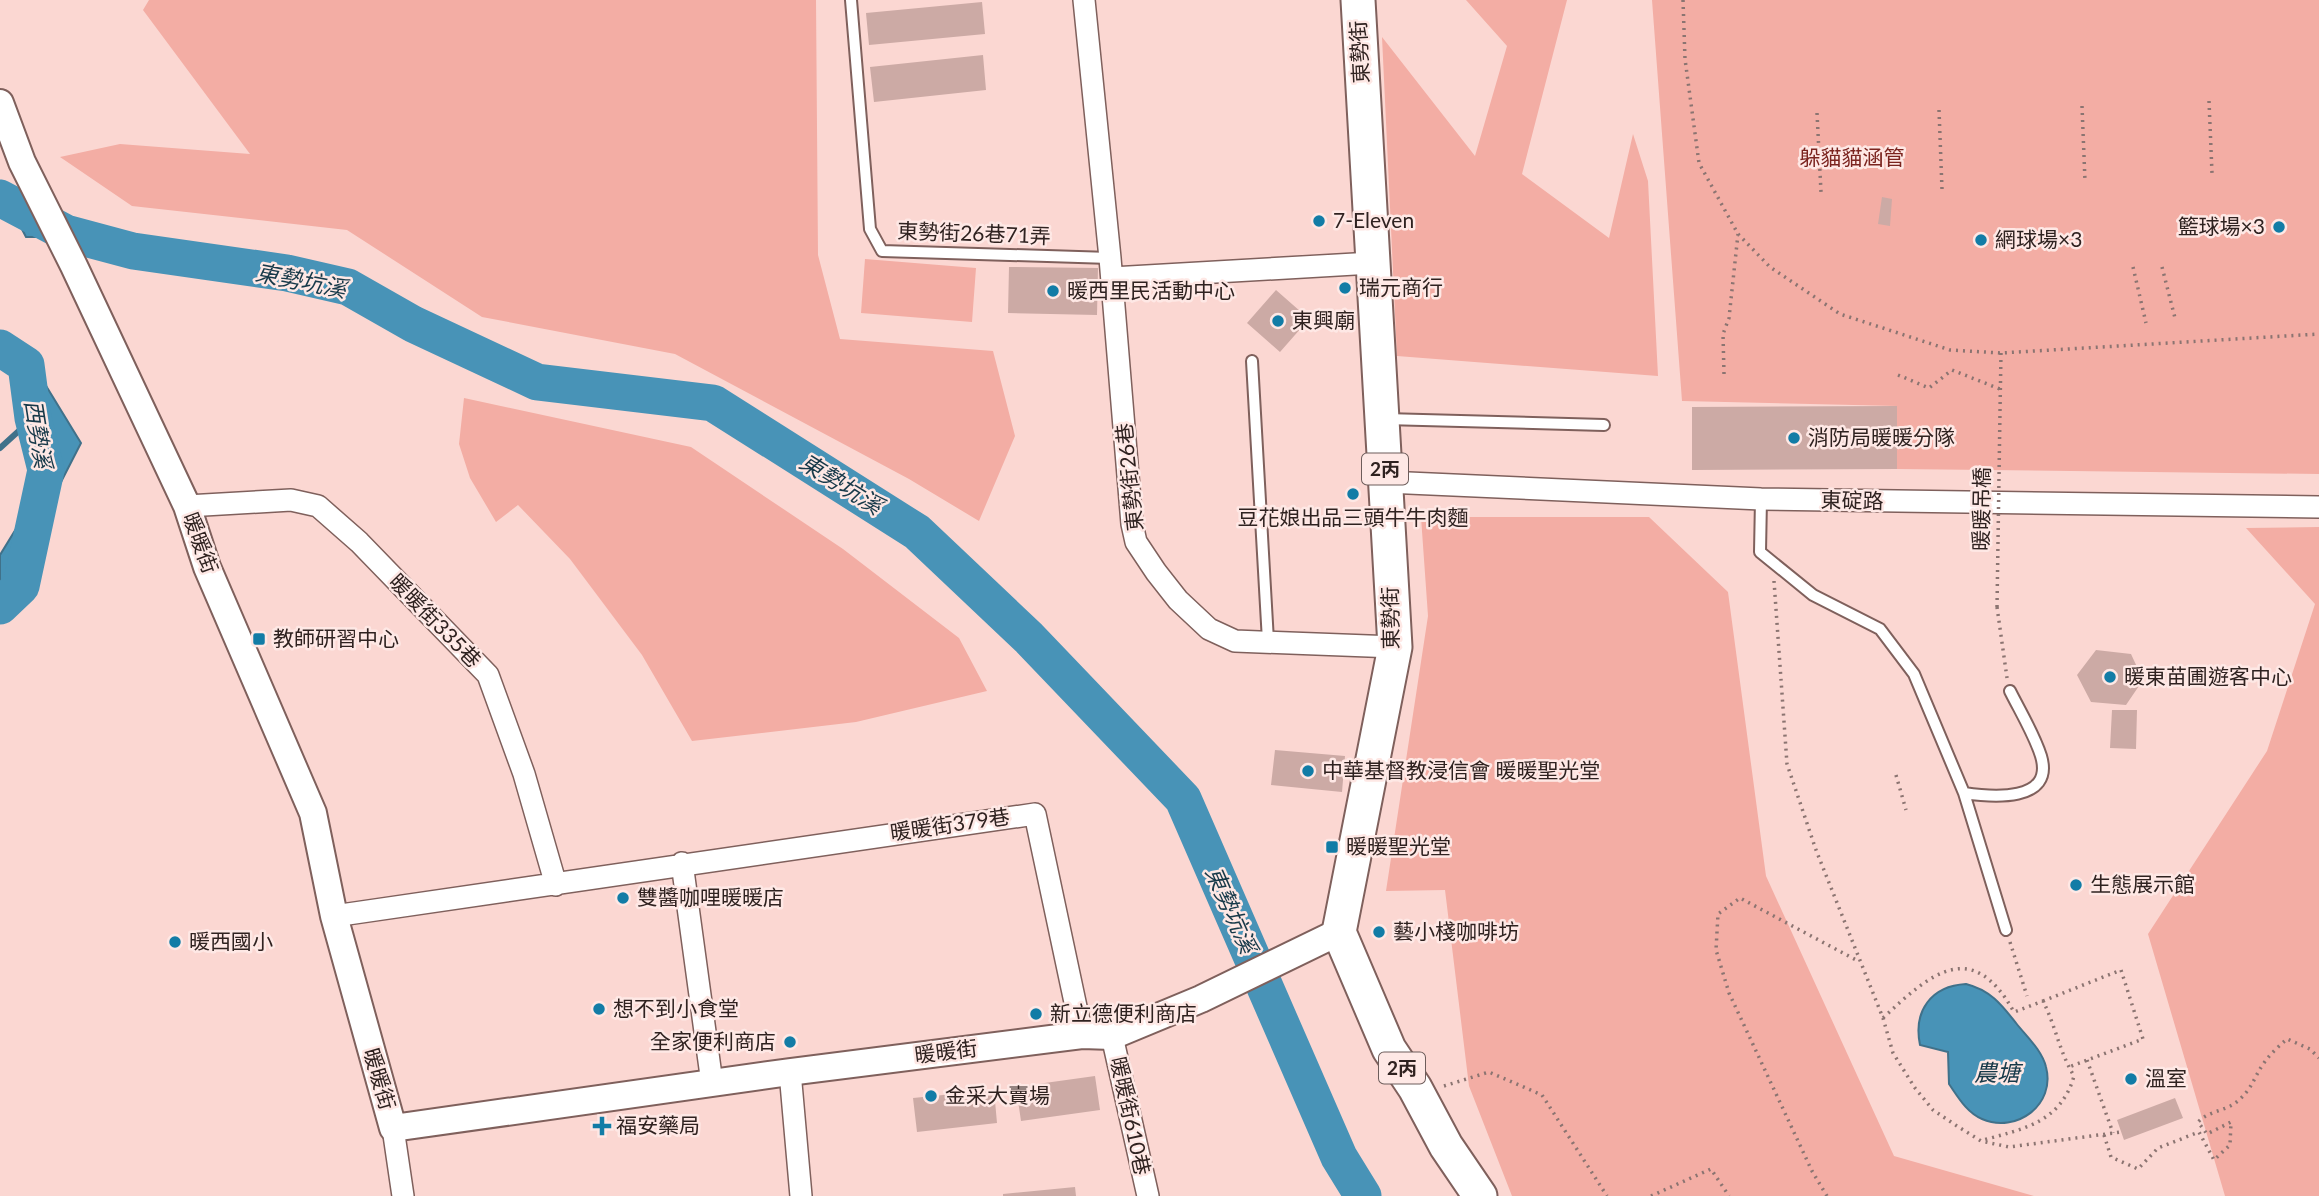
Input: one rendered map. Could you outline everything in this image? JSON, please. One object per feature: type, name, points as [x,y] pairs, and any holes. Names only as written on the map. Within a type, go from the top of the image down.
[{"type":"main road","name":"東勢街","points":[[1327,938],[1395,647],[1358,0]]},
{"type":"main road","name":"2丙","points":[[1327,938],[1446,1146],[1480,1196]]},
{"type":"street","name":"東勢街26巷","points":[[1084,0],[1111,268],[1132,524],[1136,542],[1178,600],[1209,629],[1235,640],[1395,647]]},
{"type":"street","name":"暖暖街","points":[[0,103],[22,162],[74,265],[187,506],[207,567],[313,813],[334,916],[393,1128],[790,1072],[1082,1035],[1112,1036],[1201,999],[1327,938]]},
{"type":"street","points":[[1111,268],[1372,263]]},
{"type":"street","name":"東碇路","points":[[1386,482],[1761,499],[2319,507]]},
{"type":"street","name":"暖暖街335巷","points":[[187,506],[291,500],[318,506],[368,551],[488,675],[524,774],[556,885]]},
{"type":"street","name":"暖暖街379巷","points":[[334,916],[556,885],[682,863],[1035,814],[1082,1035]]},
{"type":"street","points":[[682,863],[712,1083]]},
{"type":"street","name":"暖暖街610巷","points":[[1112,1036],[1147,1196]]},
{"type":"street","points":[[790,1072],[801,1196]]},
{"type":"street","points":[[393,1128],[403,1196]]},
{"type":"lane","name":"東勢街26巷71弄","points":[[851,0],[870,229],[882,251],[1111,268]]},
{"type":"lane","points":[[1252,360],[1268,640]]},
{"type":"lane","points":[[1382,419],[1604,425]]},
{"type":"lane","points":[[1761,499],[1760,552],[1772,565],[1813,595],[1880,629],[1914,674],[1964,793],[2006,929]]},
{"type":"lane","points":[[1964,793],[2008,797],[2030,790],[2041,776],[2042,757],[2010,691]]},
{"type":"path","points":[[1682,0],[1685,59],[1699,163],[1738,234],[1770,267],[1840,314],[1950,349],[2001,353],[2319,334]]},
{"type":"path","points":[[2209,101],[2212,173]]},
{"type":"path","points":[[2082,106],[2085,181]]},
{"type":"path","points":[[1939,110],[1942,189]]},
{"type":"path","points":[[1817,113],[1821,192]]},
{"type":"path","points":[[1724,374],[1723,334],[1729,318],[1738,234]]},
{"type":"path","points":[[2133,267],[2146,323]]},
{"type":"path","points":[[2162,267],[2175,318]]},
{"type":"path","name":"暖暖吊橋","points":[[2001,353],[1997,607],[2002,657],[2010,691]]},
{"type":"path","points":[[1898,375],[1929,388],[1952,370],[2000,389]]},
{"type":"path","points":[[1772,565],[1787,764],[1858,961],[1883,1018],[1893,1053],[1933,1110],[1981,1141],[2008,1147],[2121,1132]]},
{"type":"path","points":[[1896,775],[1906,810]]},
{"type":"path","points":[[1826,1196],[1729,993],[1716,950],[1718,914],[1740,898],[1858,961]]},
{"type":"path","points":[[2006,929],[2027,996]]},
{"type":"path","points":[[1883,1018],[1927,978],[1945,970],[1965,969],[1984,975],[2000,987],[2014,1012],[2121,970],[2143,1039],[2069,1067]]},
{"type":"path","points":[[1981,1141],[2035,1126],[2069,1096],[2074,1076],[2056,1043],[2054,1022],[2043,1001]]},
{"type":"path","points":[[2104,1135],[2111,1157],[2138,1169],[2158,1148],[2199,1132],[2214,1160],[2230,1145],[2231,1122],[2207,1134],[2198,1122],[2208,1112],[2228,1109],[2240,1100],[2256,1082],[2262,1064],[2287,1039],[2310,1049],[2319,1058]]},
{"type":"path","points":[[2087,1060],[2113,1133]]},
{"type":"path","points":[[1415,1088],[1451,1085],[1489,1072],[1542,1095],[1607,1196]]},
{"type":"path","points":[[1651,1196],[1711,1169],[1729,1196]]},
{"type":"green space","points":[[149,0],[816,0],[818,255],[840,339],[993,351],[1015,436],[979,521],[909,479],[675,354],[482,317],[347,230],[132,206],[60,157],[120,144],[250,154],[143,10]]},
{"type":"green space","points":[[1466,0],[1567,0],[1522,174],[1609,238],[1633,134],[1648,181],[1658,376],[1397,356],[1382,37],[1475,156],[1507,46]]},
{"type":"green space","name":"躲貓貓涵管","points":[[1652,0],[2319,0],[2319,474],[1897,469],[1897,406],[1682,401]]},
{"type":"green space","points":[[865,259],[976,268],[972,322],[861,313]]},
{"type":"green space","points":[[464,398],[691,447],[843,549],[959,638],[987,691],[856,722],[692,741],[642,655],[570,559],[518,505],[496,522],[470,478],[459,444]]},
{"type":"green space","points":[[1421,517],[1649,517],[1728,592],[1766,876],[1894,1156],[2034,1196],[1512,1196],[1469,1086],[1445,890],[1386,891],[1428,616]]},
{"type":"green space","points":[[2319,527],[2319,1196],[2225,1196],[2148,934],[2267,751],[2315,604],[2246,528]]},
{"type":"water","points":[[0,188],[14,197],[35,237],[26,237],[13,212],[0,207]]},
{"type":"water","points":[[0,338],[29,358],[81,443],[0,601],[0,555],[30,506],[31,368],[0,348]]},
{"type":"water","name":"農塘","points":[[1966,984],[1982,990],[2000,1004],[2044,1061],[2048,1081],[2045,1093],[2039,1104],[2020,1119],[1995,1123],[1972,1113],[1949,1084],[1948,1052],[1920,1045],[1919,1021],[1927,1002],[1943,990]]},
{"type":"building","points":[[982,2],[985,34],[869,45],[866,13]]},
{"type":"building","points":[[983,55],[986,90],[874,102],[870,67]]},
{"type":"building","points":[[1882,197],[1892,199],[1890,226],[1878,224]]},
{"type":"building","name":"暖西里民活動中心","points":[[1009,267],[1098,268],[1097,315],[1008,313]]},
{"type":"building","name":"東興廟","points":[[1276,290],[1309,319],[1280,352],[1247,323]]},
{"type":"building","name":"消防局暖暖分隊","points":[[1897,406],[1897,469],[1692,470],[1692,407]]},
{"type":"building","name":"暖東苗圃遊客中心","points":[[2096,650],[2131,654],[2143,680],[2126,705],[2091,702],[2077,675]]},
{"type":"building","name":"暖東苗圃遊客中心","points":[[2112,710],[2137,710],[2136,749],[2110,748]]},
{"type":"building","name":"中華基督教浸信會 暖暖聖光堂","points":[[1275,750],[1345,756],[1342,792],[1271,785]]},
{"type":"building","points":[[1095,1076],[1100,1110],[1021,1121],[1016,1087]]},
{"type":"building","points":[[994,1090],[997,1123],[917,1132],[913,1098]]},
{"type":"building","points":[[2175,1098],[2183,1118],[2124,1140],[2117,1120]]},
{"type":"building","points":[[1075,1187],[1076,1196],[1003,1196],[1003,1194]]},
{"type":"waterway","name":"東勢坑溪","points":[[0,198],[66,233],[133,251],[287,273],[348,287],[413,324],[537,382],[713,403],[917,532],[1029,638],[1183,799],[1339,1157],[1363,1196]]},
{"type":"waterway","name":"西勢溪","points":[[0,348],[26,365],[33,418],[46,470],[21,586],[0,606]]},
{"type":"waterway","points":[[0,448],[33,418]]},
{"type":"place","name":"7-Eleven","points":[[1319,221]]},
{"type":"place","name":"籃球場×3","points":[[2279,227]]},
{"type":"place","name":"網球場×3","points":[[1981,240]]},
{"type":"place","name":"瑞元商行","points":[[1345,288]]},
{"type":"place","name":"暖西里民活動中心","points":[[1053,291]]},
{"type":"place","name":"東興廟","points":[[1278,321]]},
{"type":"place","name":"消防局暖暖分隊","points":[[1794,438]]},
{"type":"place","name":"豆花娘出品三頭牛牛肉麵","points":[[1353,494]]},
{"type":"place","name":"教師研習中心","points":[[259,639]]},
{"type":"place","name":"暖東苗圃遊客中心","points":[[2110,677]]},
{"type":"place","name":"中華基督教浸信會 暖暖聖光堂","points":[[1308,771]]},
{"type":"place","name":"暖暖聖光堂","points":[[1332,847]]},
{"type":"place","name":"生態展示館","points":[[2076,885]]},
{"type":"place","name":"雙醬咖哩暖暖店","points":[[623,898]]},
{"type":"place","name":"藝小棧咖啡坊","points":[[1379,932]]},
{"type":"place","name":"暖西國小","points":[[175,942]]},
{"type":"place","name":"想不到小食堂","points":[[599,1009]]},
{"type":"place","name":"新立德便利商店","points":[[1036,1014]]},
{"type":"place","name":"全家便利商店","points":[[790,1042]]},
{"type":"place","name":"溫室","points":[[2131,1079]]},
{"type":"place","name":"金采大賣場","points":[[931,1096]]},
{"type":"place","name":"福安藥局","points":[[602,1126]]}]
